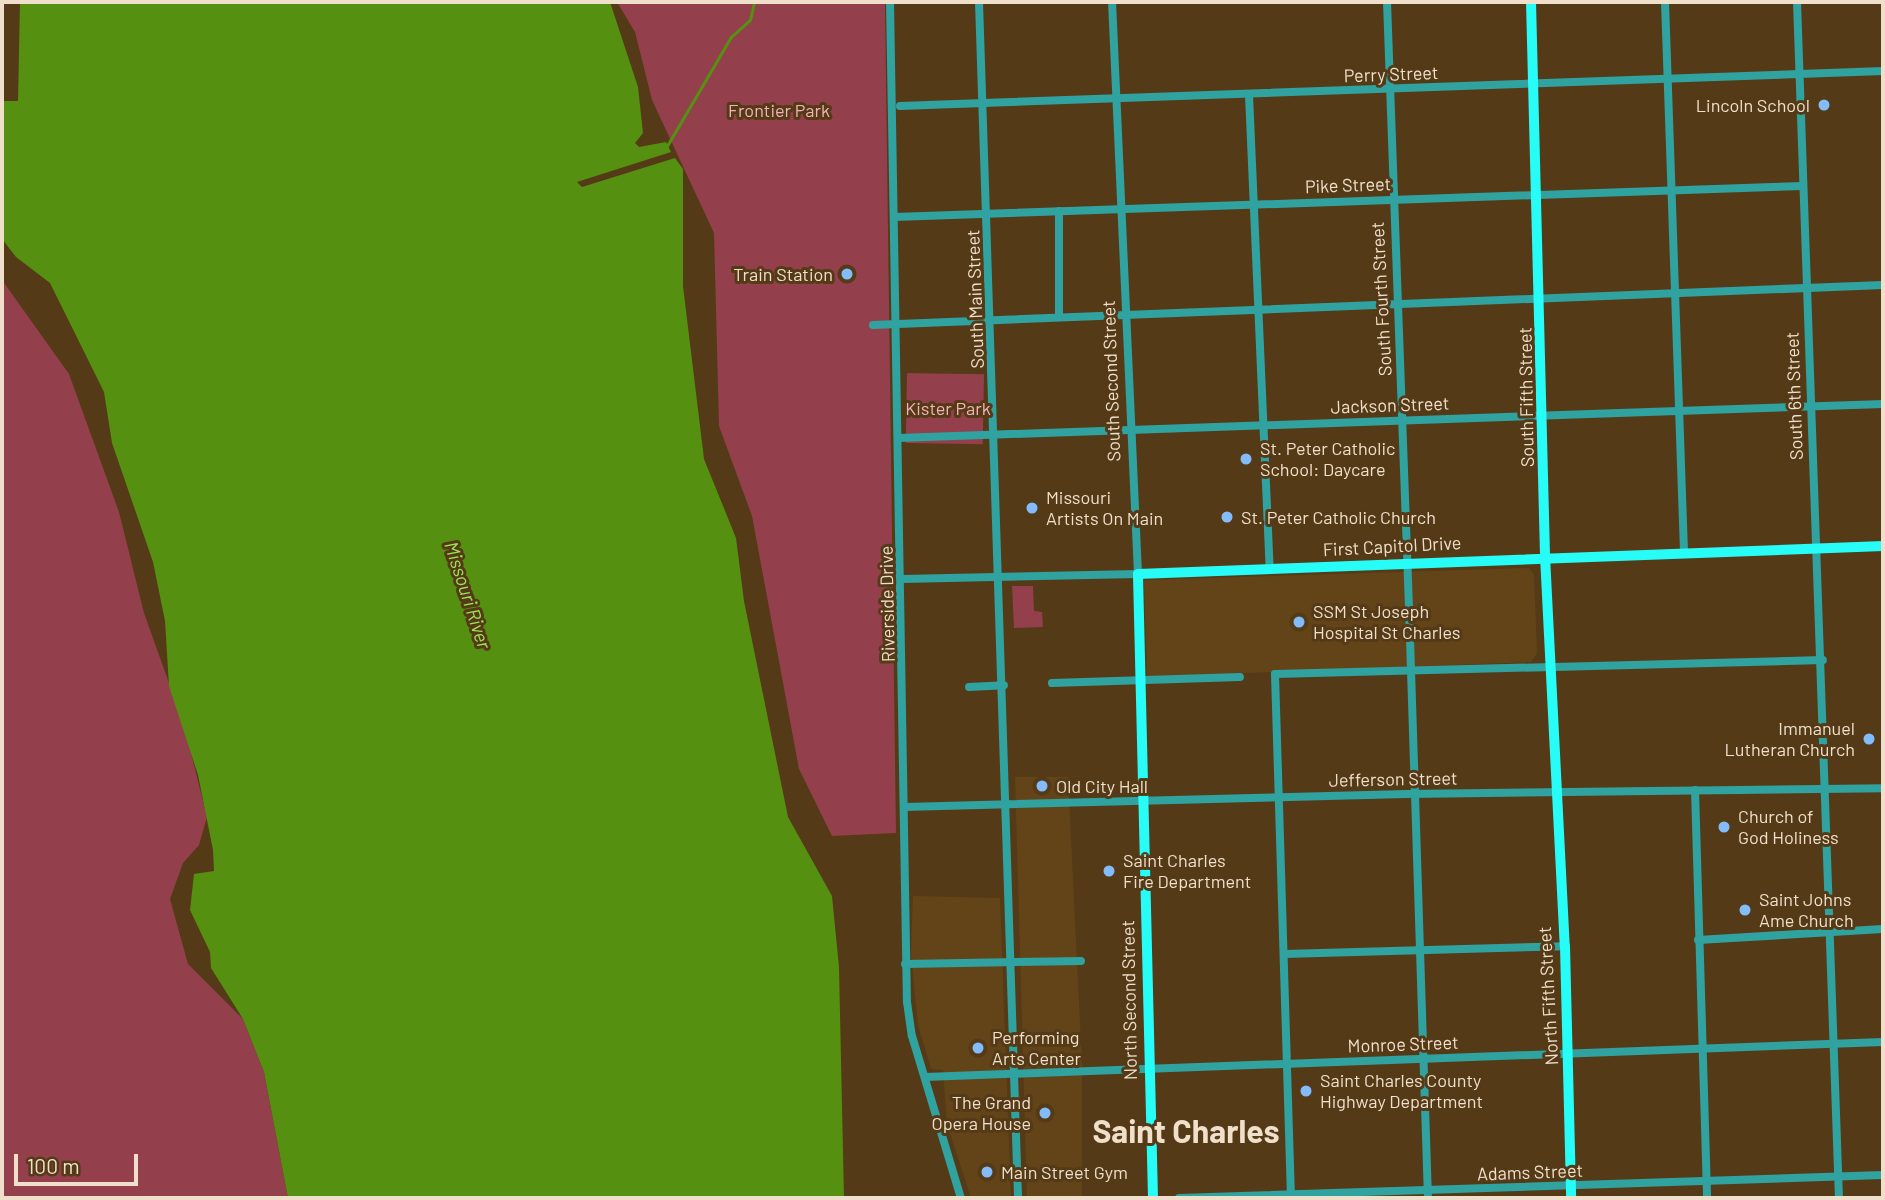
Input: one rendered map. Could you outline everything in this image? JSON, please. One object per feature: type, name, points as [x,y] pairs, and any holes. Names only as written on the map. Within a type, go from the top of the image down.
[{"type":"main road","name":"South Fifth Street","points":[[1531,2],[1545,415],[1545,556],[1557,791]]},
{"type":"main road","name":"First Capitol Drive","points":[[1138,574],[1545,556],[1883,546]]},
{"type":"main road","name":"South Second Street","points":[[1138,574],[1144,801]]},
{"type":"main road","name":"North Fifth Street","points":[[1557,791],[1569,1053],[1571,1198]]},
{"type":"main road","name":"North Second Street","points":[[1144,801],[1153,1198]]},
{"type":"street","name":"Riverside Drive","points":[[890,2],[902,579],[905,964],[909,1020],[961,1198]]},
{"type":"street","name":"South Main Street","points":[[979,2],[1001,578],[1018,1198]]},
{"type":"street","name":"South Second Street","points":[[1112,2],[1138,574]]},
{"type":"street","name":"South Fourth Street","points":[[1387,2],[1391,200],[1403,420],[1428,1195]]},
{"type":"street","points":[[1665,2],[1684,552]]},
{"type":"street","name":"South 6th Street","points":[[1797,2],[1815,548],[1827,790],[1829,931],[1839,1198]]},
{"type":"street","name":"Perry Street","points":[[900,106],[1534,86],[1883,71]]},
{"type":"street","points":[[1250,95],[1270,569]]},
{"type":"street","name":"Pike Street","points":[[894,217],[1802,186]]},
{"type":"street","points":[[1059,211],[1059,317]]},
{"type":"street","points":[[873,325],[1883,285]]},
{"type":"street","name":"Jackson Street","points":[[898,438],[995,438],[1130,430],[1679,409],[1810,409],[1883,404]]},
{"type":"street","name":"First Capitol Drive","points":[[902,579],[1138,574]]},
{"type":"street","points":[[1291,1197],[1275,674],[1822,660]]},
{"type":"street","points":[[1052,683],[1240,677]]},
{"type":"street","points":[[969,687],[1004,685]]},
{"type":"street","name":"Jefferson Street","points":[[904,807],[1414,793],[1883,788]]},
{"type":"street","points":[[1695,790],[1707,1198]]},
{"type":"street","points":[[1698,940],[1883,929]]},
{"type":"street","points":[[1284,954],[1565,946]]},
{"type":"street","points":[[905,964],[1081,961]]},
{"type":"street","name":"Monroe Street","points":[[925,1077],[1883,1042]]},
{"type":"street","name":"Adams Street","points":[[1179,1198],[1428,1195],[1570,1186],[1883,1175]]},
{"type":"shaded area","points":[[1529,568],[1534,575],[1537,653],[1531,662],[1147,677],[1144,580]]},
{"type":"shaded area","points":[[1015,777],[1068,777],[1082,1063],[1082,1198],[1027,1198]]},
{"type":"shaded area","points":[[913,896],[1000,898],[1011,1198],[971,1198],[947,1124],[943,1070],[931,1069],[918,1025],[911,954]]},
{"type":"green space","name":"Frontier Park","points":[[617,2],[885,2],[896,833],[832,836],[799,769],[752,516],[719,426],[714,233],[652,100],[635,32]]},
{"type":"green space","points":[[2,280],[69,374],[119,512],[144,613],[184,725],[207,817],[199,845],[183,863],[170,899],[188,964],[243,1019],[264,1072],[288,1198],[2,1197]]},
{"type":"green space","name":"Kister Park","points":[[907,373],[984,374],[983,444],[906,443]]},
{"type":"green space","points":[[1012,586],[1033,586],[1034,611],[1042,612],[1043,627],[1014,628]]},
{"type":"water","name":"Missouri River","points":[[20,2],[610,2],[638,87],[643,133],[635,143],[639,147],[666,142],[671,152],[577,182],[582,187],[675,158],[683,169],[683,286],[704,459],[736,538],[744,601],[788,817],[832,896],[839,967],[844,1198],[288,1198],[264,1072],[243,1019],[211,968],[210,952],[190,910],[194,874],[214,871],[213,850],[198,775],[169,686],[165,621],[153,562],[112,443],[104,392],[50,283],[16,257],[2,239],[2,101],[18,101]]},
{"type":"waterway","points":[[667,146],[731,37],[750,20],[754,2]]},
{"type":"place","name":"Lincoln School","points":[[1824,105]]},
{"type":"place","name":"Train Station","points":[[847,274]]},
{"type":"place","name":"St. Peter Catholic School: Daycare","points":[[1246,459]]},
{"type":"place","name":"Missouri Artists On Main","points":[[1032,508]]},
{"type":"place","name":"St. Peter Catholic Church","points":[[1227,517]]},
{"type":"place","name":"SSM St Joseph Hospital St Charles","points":[[1299,622]]},
{"type":"place","name":"Immanuel Lutheran Church","points":[[1869,739]]},
{"type":"place","name":"Old City Hall","points":[[1042,786]]},
{"type":"place","name":"Church of God Holiness","points":[[1724,827]]},
{"type":"place","name":"Saint Charles Fire Department","points":[[1109,871]]},
{"type":"place","name":"Saint Johns Ame Church","points":[[1745,910]]},
{"type":"place","name":"Performing Arts Center","points":[[978,1048]]},
{"type":"place","name":"Saint Charles County Highway Department","points":[[1306,1091]]},
{"type":"place","name":"The Grand Opera House","points":[[1045,1113]]},
{"type":"place","name":"Main Street Gym","points":[[987,1172]]},
{"type":"district","name":"Saint Charles","points":[[1186,1130]]}]
